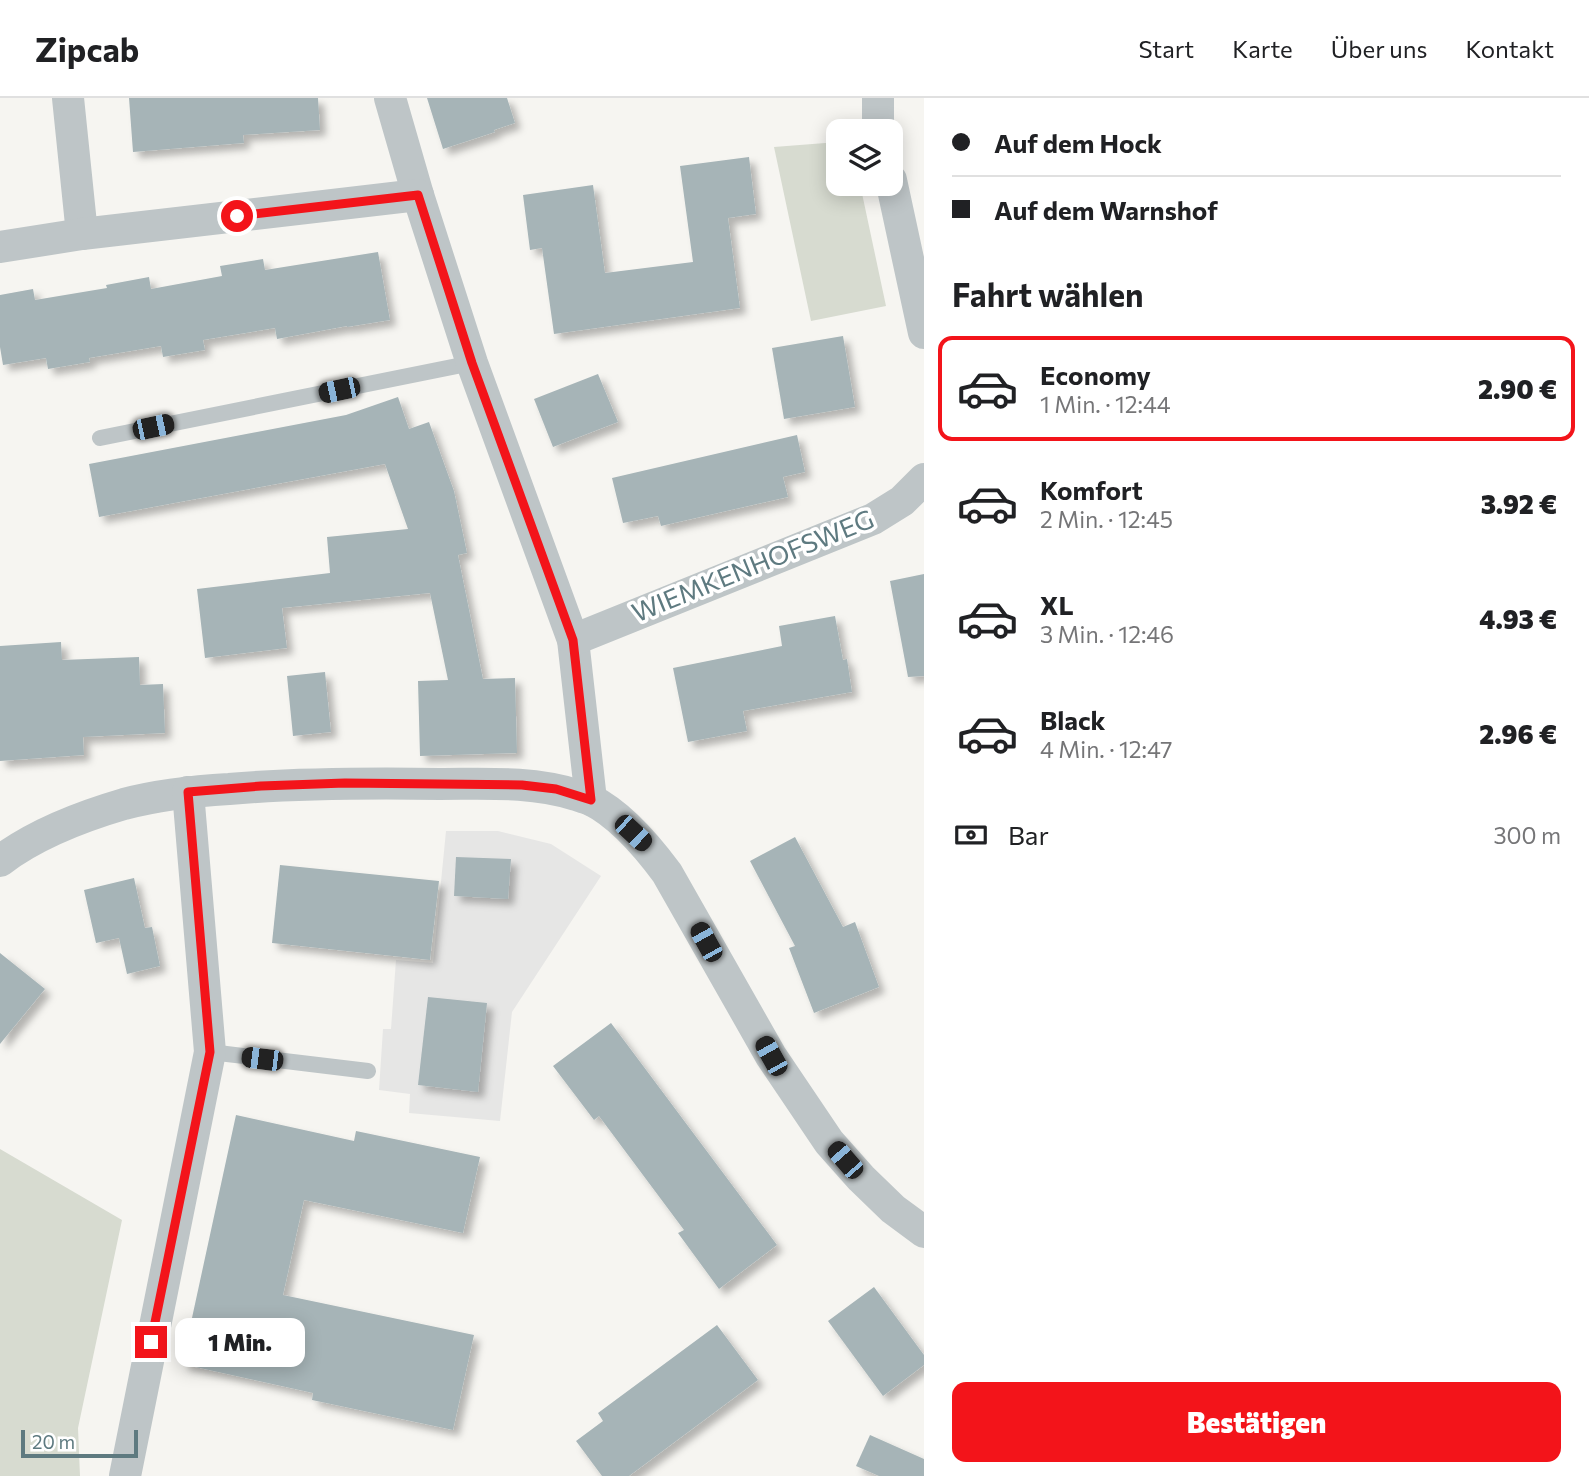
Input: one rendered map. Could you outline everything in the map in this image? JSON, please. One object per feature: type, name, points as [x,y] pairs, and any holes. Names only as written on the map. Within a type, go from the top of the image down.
[{"type":"street","points":[[68,98],[82,234]]},
{"type":"street","points":[[390,98],[472,363],[573,640],[591,800]]},
{"type":"street","points":[[878,98],[878,119]]},
{"type":"street","points":[[0,247],[82,234],[418,195]]},
{"type":"street","points":[[894,196],[924,333]]},
{"type":"street","name":"WIEMKENHOFSWEG","points":[[573,640],[873,519],[902,501],[924,479]]},
{"type":"street","points":[[0,862],[13,852],[69,823],[125,804],[188,792],[345,783],[522,785],[556,789],[591,800],[620,820],[647,846],[667,873],[771,1056],[829,1142],[893,1209],[924,1232]]},
{"type":"street","points":[[125,1476],[210,1052],[188,792]]},
{"type":"lane","points":[[100,438],[472,363]]},
{"type":"lane","points":[[210,1052],[368,1071]]},
{"type":"shaded area","points":[[826,143],[826,196],[863,196],[886,306],[811,321],[774,147]]},
{"type":"shaded area","points":[[446,831],[498,831],[551,844],[601,876],[512,1012],[500,1121],[409,1113],[410,1094],[379,1090],[383,1029],[391,1029],[396,960],[433,963]]},
{"type":"shaded area","points":[[0,1149],[122,1220],[78,1428],[80,1476],[0,1476]]},
{"type":"building","points":[[129,98],[318,98],[320,130],[243,135],[244,143],[133,152]]},
{"type":"building","points":[[427,98],[507,98],[515,123],[443,149]]},
{"type":"building","points":[[749,157],[756,214],[728,218],[740,308],[554,334],[542,248],[530,250],[523,195],[593,185],[605,273],[693,262],[680,166]]},
{"type":"building","points":[[378,252],[390,320],[277,339],[275,328],[203,340],[205,350],[163,357],[161,346],[89,358],[90,362],[48,369],[46,358],[3,365],[0,347],[0,295],[33,289],[35,300],[107,288],[106,285],[149,277],[151,289],[222,276],[220,266],[263,259],[265,270]]},
{"type":"building","points":[[843,336],[855,407],[784,419],[772,348]]},
{"type":"building","points":[[598,374],[618,422],[553,447],[534,399]]},
{"type":"building","points":[[398,397],[409,429],[429,422],[454,491],[467,553],[458,555],[483,679],[515,678],[517,753],[420,756],[418,681],[448,680],[430,593],[282,608],[287,648],[205,658],[197,589],[330,573],[327,537],[408,529],[385,464],[99,517],[89,464],[346,415]]},
{"type":"building","points":[[797,435],[805,472],[783,477],[788,497],[661,526],[658,516],[623,523],[612,478]]},
{"type":"building","points":[[924,574],[924,676],[908,677],[890,581]]},
{"type":"building","points":[[835,616],[843,660],[847,659],[852,692],[743,711],[747,731],[688,742],[673,668],[782,646],[779,626]]},
{"type":"building","points":[[61,642],[62,660],[139,657],[140,685],[163,684],[165,733],[83,737],[84,755],[0,761],[0,646]]},
{"type":"building","points":[[325,672],[331,732],[293,736],[287,676]]},
{"type":"building","points":[[795,837],[843,927],[855,922],[879,987],[814,1013],[789,948],[795,946],[750,861]]},
{"type":"building","points":[[456,857],[511,859],[508,899],[454,896]]},
{"type":"building","points":[[280,865],[439,881],[430,960],[272,943]]},
{"type":"building","points":[[134,878],[145,928],[152,927],[160,966],[127,974],[119,938],[96,943],[84,890]]},
{"type":"building","points":[[0,953],[45,989],[0,1044]]},
{"type":"building","points":[[428,997],[487,1003],[478,1092],[418,1085]]},
{"type":"building","points":[[611,1023],[777,1245],[719,1289],[678,1233],[684,1230],[599,1116],[594,1120],[553,1066]]},
{"type":"building","points":[[236,1115],[354,1141],[356,1131],[480,1157],[463,1233],[304,1200],[283,1295],[474,1335],[453,1430],[312,1400],[313,1393],[182,1364]]},
{"type":"building","points":[[874,1287],[924,1355],[924,1365],[883,1396],[828,1321]]},
{"type":"building","points":[[717,1325],[758,1380],[629,1476],[602,1476],[576,1441],[603,1421],[598,1413]]},
{"type":"building","points":[[870,1435],[924,1459],[924,1476],[879,1476],[856,1466]]},
{"type":"route","points":[[151,1342],[210,1052],[188,792],[345,783],[522,785],[556,789],[591,800],[573,640],[472,363],[418,195],[237,216]]}]
